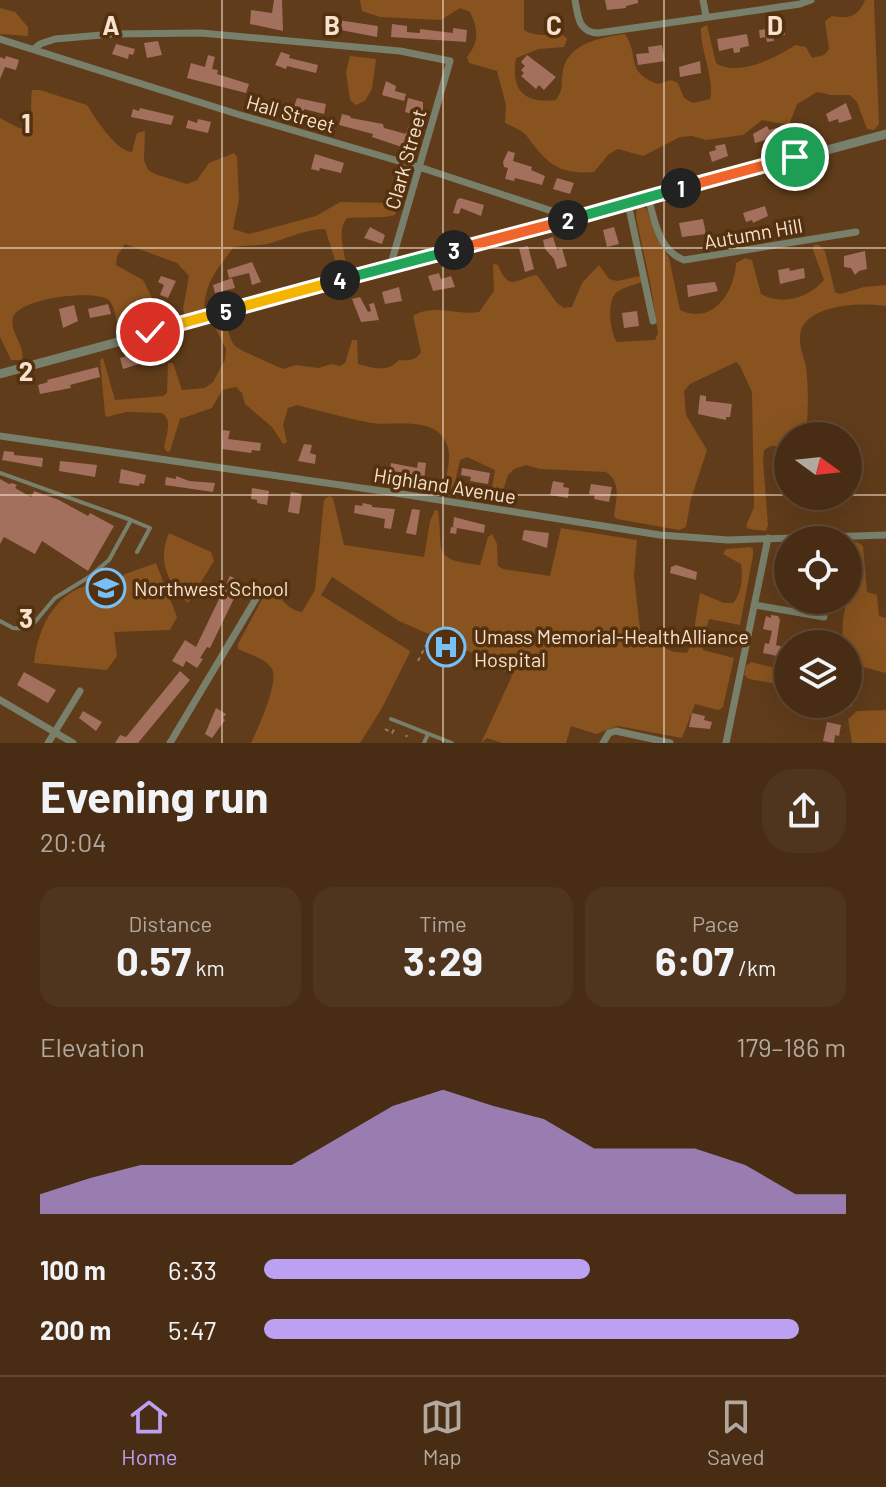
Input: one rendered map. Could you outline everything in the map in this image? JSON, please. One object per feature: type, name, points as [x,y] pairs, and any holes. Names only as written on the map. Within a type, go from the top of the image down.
[{"type":"street","points":[[575,0],[580,24],[588,31],[598,33],[811,0]]},
{"type":"street","points":[[703,0],[706,16]]},
{"type":"street","name":"Clark Street","points":[[34,49],[55,39],[201,33],[400,51],[450,61],[390,267]]},
{"type":"street","name":"Hall Street","points":[[0,39],[237,114],[419,167],[573,218]]},
{"type":"street","points":[[0,374],[886,134]]},
{"type":"street","name":"Autumn Hill","points":[[648,197],[663,245],[671,254],[684,260],[856,232]]},
{"type":"street","points":[[628,203],[653,321]]},
{"type":"street","name":"Highland Avenue","points":[[0,436],[660,535],[714,540],[886,535]]},
{"type":"street","points":[[726,743],[768,538]]},
{"type":"street","points":[[170,743],[257,597]]},
{"type":"street","points":[[755,605],[824,617]]},
{"type":"street","points":[[48,743],[80,691]]},
{"type":"street","points":[[0,700],[73,743]]},
{"type":"street","points":[[603,743],[609,733],[619,731],[670,743]]},
{"type":"lane","points":[[0,473],[150,528],[137,552]]},
{"type":"lane","points":[[0,621],[13,628],[29,629],[55,598],[109,560],[131,520]]},
{"type":"lane","points":[[391,719],[452,743]]},
{"type":"lane","points":[[424,743],[428,734]]},
{"type":"path","points":[[418,661],[426,645]]},
{"type":"path","points":[[385,729],[392,733]]},
{"type":"shaded area","points":[[360,0],[524,0],[524,30],[537,35],[562,34],[567,39],[564,47],[539,49],[516,58],[518,86],[528,97],[556,100],[566,61],[572,53],[588,43],[625,34],[641,74],[658,84],[671,80],[678,83],[684,98],[693,103],[710,99],[711,91],[701,28],[707,25],[716,63],[725,67],[756,64],[795,45],[806,47],[812,58],[824,55],[829,49],[825,21],[832,16],[852,16],[865,0],[874,0],[879,124],[874,130],[867,129],[857,102],[850,95],[817,92],[797,104],[789,125],[762,120],[743,135],[706,140],[680,137],[643,156],[618,149],[609,154],[594,172],[561,169],[540,153],[524,133],[505,123],[506,105],[497,71],[469,63],[467,57],[476,35],[470,12],[460,8],[441,20],[380,17],[362,11]]},
{"type":"shaded area","points":[[0,8],[15,12],[28,27],[28,36],[0,34]]},
{"type":"shaded area","points":[[350,56],[376,59],[372,89],[365,101],[356,105],[350,100],[346,72]]},
{"type":"shaded area","points":[[32,90],[87,105],[107,133],[126,150],[132,152],[137,133],[145,131],[144,160],[148,170],[187,184],[197,180],[209,163],[234,153],[237,157],[239,200],[233,229],[249,234],[316,216],[340,202],[390,203],[397,208],[395,215],[347,218],[342,230],[346,272],[339,272],[325,229],[303,232],[267,244],[234,247],[209,285],[204,313],[185,316],[183,309],[189,276],[177,263],[125,244],[117,256],[116,265],[143,280],[155,304],[167,317],[166,321],[120,334],[114,310],[107,299],[87,295],[41,301],[18,311],[13,318],[13,329],[23,355],[22,360],[11,360],[0,337],[0,118],[28,129]]},
{"type":"shaded area","points":[[637,205],[647,209],[657,239],[669,258],[680,310],[692,314],[712,310],[720,303],[731,285],[736,263],[745,258],[752,260],[761,294],[786,300],[803,296],[824,280],[814,245],[825,251],[835,292],[840,294],[886,285],[886,306],[863,304],[835,308],[822,311],[803,325],[800,340],[808,385],[807,422],[774,422],[774,446],[764,450],[763,460],[766,531],[746,526],[754,507],[752,392],[736,362],[690,384],[684,391],[686,415],[707,450],[691,499],[686,527],[679,530],[617,519],[614,516],[616,486],[606,472],[540,469],[526,465],[508,475],[499,503],[490,498],[495,470],[467,457],[460,460],[453,491],[449,492],[445,486],[449,461],[446,443],[436,431],[419,425],[371,423],[297,405],[288,408],[283,425],[287,442],[283,444],[272,427],[245,404],[242,393],[236,387],[222,390],[212,408],[180,419],[170,451],[167,452],[164,447],[168,424],[162,413],[126,412],[106,417],[100,360],[103,358],[115,400],[163,396],[167,393],[168,363],[173,363],[182,390],[205,388],[213,382],[225,360],[226,349],[216,323],[225,322],[235,346],[283,369],[296,365],[319,368],[331,364],[340,366],[345,363],[352,340],[357,340],[358,364],[385,368],[399,360],[412,359],[421,352],[413,316],[429,310],[479,312],[494,291],[493,264],[498,265],[506,279],[514,282],[537,275],[564,308],[572,307],[582,283],[599,265],[609,279],[617,281],[640,276],[642,282],[617,292],[611,302],[612,332],[617,342],[655,340],[658,333],[651,287],[636,217]]},
{"type":"shaded area","points":[[329,496],[333,498],[344,545],[424,557],[435,510],[438,511],[442,552],[446,556],[480,565],[488,537],[492,534],[497,544],[498,566],[550,576],[561,528],[637,540],[634,576],[641,638],[674,652],[687,653],[692,643],[700,593],[724,603],[733,603],[736,599],[741,584],[741,564],[723,554],[726,549],[750,547],[753,556],[740,625],[709,619],[702,646],[703,650],[734,658],[723,707],[718,710],[695,704],[682,738],[618,726],[596,734],[571,726],[566,743],[502,743],[487,738],[481,743],[512,676],[486,659],[399,621],[332,577],[321,595],[410,651],[409,654],[360,743],[251,743],[267,706],[273,675],[265,662],[238,649],[238,644],[268,588],[276,588],[286,604],[302,612],[315,590],[324,500]]},
{"type":"shaded area","points":[[169,533],[211,552],[214,561],[188,603],[174,587],[166,571],[164,553]]},
{"type":"shaded area","points":[[862,545],[867,592],[877,595],[879,616],[886,618],[886,673],[862,667],[862,630],[843,630],[844,614],[862,614]]},
{"type":"shaded area","points":[[156,563],[177,617],[170,630],[114,632],[117,656],[107,670],[34,663],[41,632],[56,605],[67,595],[95,585],[112,586],[125,574]]},
{"type":"shaded area","points":[[751,662],[774,668],[774,683],[749,679],[744,675],[746,666]]},
{"type":"shaded area","points":[[886,710],[886,743],[852,743],[848,719],[862,718],[862,711]]},
{"type":"building","points":[[274,0],[282,0],[283,31],[250,24],[251,10],[272,13]]},
{"type":"building","points":[[605,0],[638,0],[638,3],[607,10]]},
{"type":"building","points":[[331,19],[378,26],[377,37],[330,28]]},
{"type":"building","points":[[784,23],[785,35],[773,37],[774,41],[767,42],[766,37],[760,38],[759,30]]},
{"type":"building","points":[[392,24],[407,26],[407,32],[420,33],[420,29],[453,33],[453,28],[467,30],[466,42],[391,37]]},
{"type":"building","points":[[747,34],[749,46],[740,48],[740,52],[734,53],[733,48],[719,51],[717,39]]},
{"type":"building","points":[[158,41],[162,55],[147,58],[144,43]]},
{"type":"building","points":[[116,44],[135,49],[133,55],[129,54],[128,59],[112,54]]},
{"type":"building","points":[[662,45],[665,61],[638,65],[636,54],[649,53],[648,47]]},
{"type":"building","points":[[281,52],[290,55],[289,58],[318,65],[316,73],[275,65]]},
{"type":"building","points":[[208,55],[215,57],[212,69],[218,70],[217,74],[249,84],[246,93],[187,78],[191,63],[205,67]]},
{"type":"building","points":[[527,55],[556,77],[544,90],[539,85],[536,89],[521,76],[525,66],[521,62]]},
{"type":"building","points":[[6,56],[19,60],[16,70],[5,67],[0,79],[0,57],[5,59]]},
{"type":"building","points":[[700,61],[701,73],[680,77],[679,67]]},
{"type":"building","points":[[386,81],[396,86],[395,91],[406,94],[404,101],[382,95]]},
{"type":"building","points":[[297,98],[326,104],[324,114],[293,110]]},
{"type":"building","points":[[408,98],[423,102],[423,112],[416,112],[415,115],[405,112]]},
{"type":"building","points":[[846,103],[852,119],[829,122],[826,114]]},
{"type":"building","points":[[140,108],[174,116],[171,125],[131,117],[133,109],[139,111]]},
{"type":"building","points":[[342,114],[383,124],[384,128],[406,134],[408,127],[421,129],[414,151],[372,137],[373,134],[339,125]]},
{"type":"building","points":[[198,119],[211,122],[208,133],[186,128],[188,120],[197,123]]},
{"type":"building","points":[[767,126],[769,130],[780,127],[783,135],[755,143],[753,134]]},
{"type":"building","points":[[725,144],[728,156],[712,162],[709,152],[716,150],[715,146]]},
{"type":"building","points":[[508,151],[515,153],[513,161],[532,167],[531,170],[545,176],[542,185],[515,178],[514,181],[505,179],[508,168],[504,167],[503,162]]},
{"type":"building","points":[[315,154],[344,163],[341,173],[311,169]]},
{"type":"building","points":[[557,178],[574,183],[570,194],[553,189]]},
{"type":"building","points":[[460,198],[484,205],[481,216],[461,208],[459,214],[453,213]]},
{"type":"building","points":[[765,206],[768,216],[753,223],[752,220],[746,222],[743,213]]},
{"type":"building","points":[[703,219],[706,234],[682,237],[679,223]]},
{"type":"building","points":[[370,227],[385,235],[382,244],[364,238]]},
{"type":"building","points":[[614,227],[619,244],[607,247],[603,230]]},
{"type":"building","points":[[553,237],[557,250],[562,248],[567,266],[557,269],[543,240]]},
{"type":"building","points":[[528,246],[534,269],[525,272],[519,248]]},
{"type":"building","points":[[865,251],[867,269],[855,275],[851,268],[844,267],[844,256]]},
{"type":"building","points":[[252,262],[261,282],[252,285],[249,273],[229,278],[227,270]]},
{"type":"building","points":[[789,268],[790,271],[804,268],[805,278],[780,284],[778,270]]},
{"type":"building","points":[[439,273],[441,279],[451,276],[455,287],[433,291],[428,276]]},
{"type":"building","points":[[161,276],[176,281],[168,298],[160,295],[164,285],[158,282]]},
{"type":"building","points":[[232,278],[235,288],[215,293],[213,285]]},
{"type":"building","points":[[715,282],[718,291],[688,297],[687,285]]},
{"type":"building","points":[[399,287],[402,301],[385,304],[382,292]]},
{"type":"building","points":[[360,297],[368,312],[371,311],[369,304],[374,303],[379,320],[361,322],[352,299]]},
{"type":"building","points":[[108,304],[111,314],[90,318],[88,309]]},
{"type":"building","points":[[74,305],[78,321],[63,328],[59,309]]},
{"type":"building","points":[[637,311],[639,326],[624,328],[622,313]]},
{"type":"building","points":[[150,350],[151,355],[162,352],[165,361],[146,366],[145,362],[123,369],[120,358]]},
{"type":"building","points":[[98,367],[100,377],[70,385],[71,388],[40,394],[38,385],[47,380]]},
{"type":"building","points":[[700,395],[706,396],[706,401],[732,404],[730,417],[726,420],[698,414]]},
{"type":"building","points":[[223,430],[230,431],[228,439],[261,443],[260,451],[252,450],[251,453],[222,449]]},
{"type":"building","points":[[304,444],[312,445],[310,453],[316,455],[315,464],[298,461]]},
{"type":"building","points":[[4,451],[43,458],[42,467],[2,460]]},
{"type":"building","points":[[60,461],[97,465],[95,477],[59,471]]},
{"type":"building","points":[[418,462],[426,463],[424,480],[389,476],[391,463],[417,468]]},
{"type":"building","points":[[462,468],[490,473],[488,484],[470,481],[471,477],[461,475]]},
{"type":"building","points":[[121,469],[146,475],[144,484],[119,483]]},
{"type":"building","points":[[176,476],[189,481],[215,483],[213,492],[165,485],[166,477],[176,479]]},
{"type":"building","points":[[0,479],[17,485],[15,488],[31,497],[34,491],[114,526],[88,571],[42,541],[35,554],[4,537],[0,544]]},
{"type":"building","points":[[553,481],[564,483],[563,487],[569,488],[568,498],[550,495]]},
{"type":"building","points":[[591,484],[612,487],[609,502],[594,499],[595,495],[589,494]]},
{"type":"building","points":[[252,488],[269,491],[267,505],[251,499]]},
{"type":"building","points":[[291,492],[302,494],[299,514],[288,512]]},
{"type":"building","points":[[363,503],[395,509],[391,529],[384,528],[385,519],[354,513],[355,505],[362,506]]},
{"type":"building","points":[[412,509],[420,510],[416,535],[406,533]]},
{"type":"building","points":[[454,517],[485,525],[484,533],[457,528],[456,534],[450,533],[451,527],[456,528],[453,527]]},
{"type":"building","points":[[524,530],[549,533],[547,548],[522,540]]},
{"type":"building","points":[[676,565],[697,572],[696,580],[670,573],[671,567]]},
{"type":"building","points":[[230,576],[242,582],[197,668],[186,661],[183,667],[172,661],[185,640],[196,647]]},
{"type":"building","points":[[771,615],[778,616],[780,620],[778,630],[774,630],[774,655],[763,653],[772,631],[763,629],[766,616],[771,618]]},
{"type":"building","points":[[180,671],[190,680],[138,743],[115,743],[120,735],[126,737]]},
{"type":"building","points":[[24,672],[56,690],[48,703],[17,685]]},
{"type":"building","points":[[216,708],[226,714],[212,738],[205,734]]},
{"type":"building","points":[[83,711],[102,722],[96,731],[79,718]]},
{"type":"building","points":[[692,713],[705,716],[704,720],[712,722],[710,729],[689,727]]},
{"type":"building","points":[[827,722],[841,725],[834,743],[823,741]]},
{"type":"place","name":"Northwest School","points":[[106,588]]},
{"type":"place","name":"Umass Memorial-HealthAlliance Hospital","points":[[446,647]]},
{"type":"route","points":[[150,332],[795,157]]}]
